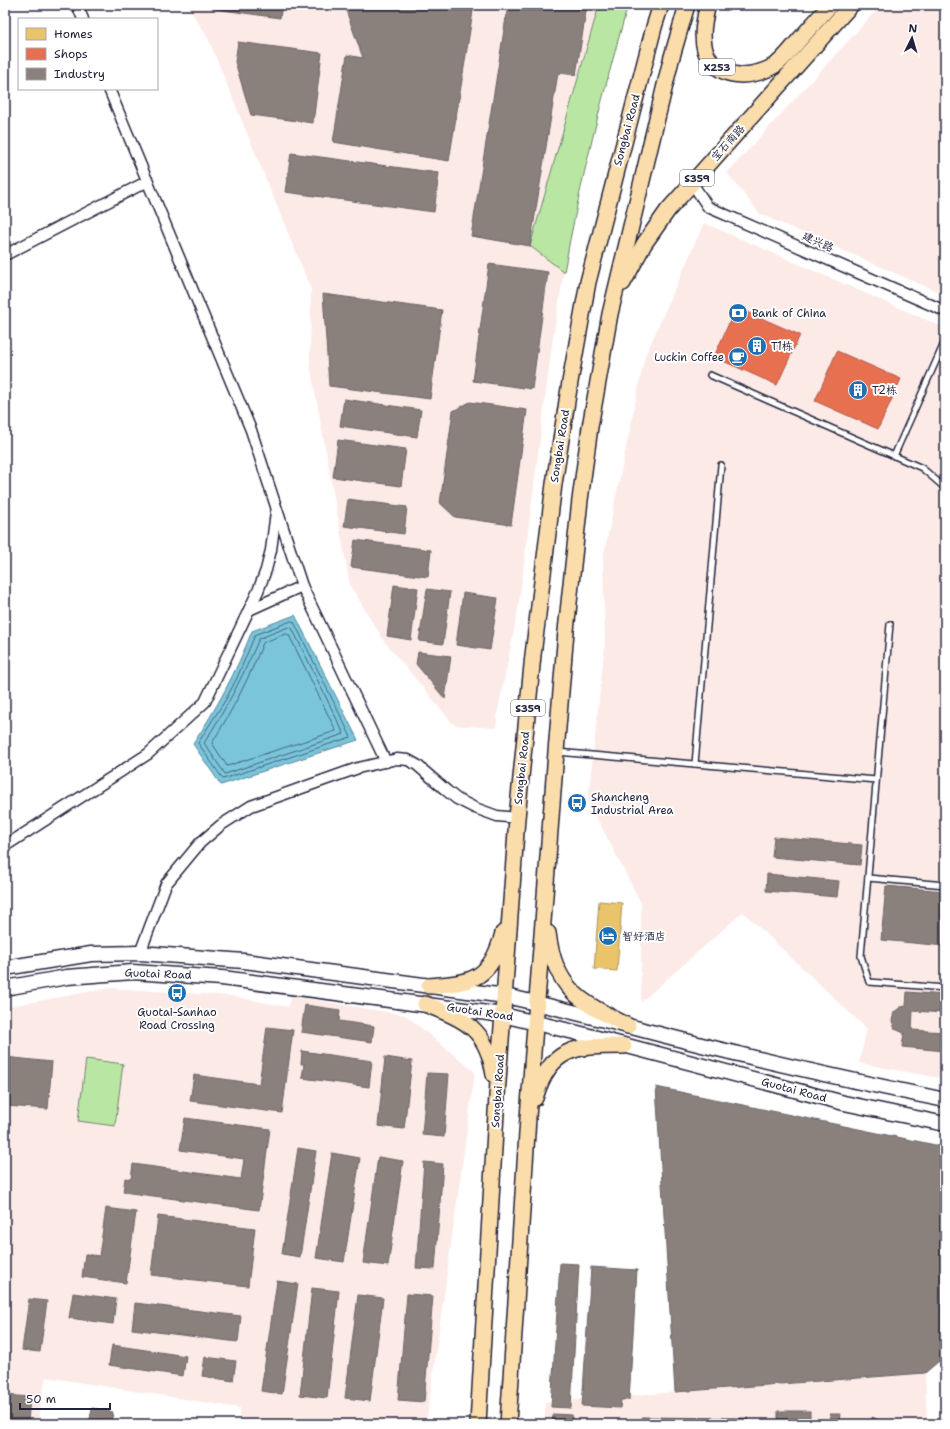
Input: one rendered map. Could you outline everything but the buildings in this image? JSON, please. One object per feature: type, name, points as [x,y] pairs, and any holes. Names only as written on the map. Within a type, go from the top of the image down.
[{"type":"main road","points":[[654,5],[654,27]]},
{"type":"main road","name":"Songbai Road","points":[[478,1424],[497,1096],[517,818],[533,655],[554,484],[588,282],[661,5]]},
{"type":"main road","points":[[610,314],[670,60],[687,5]]},
{"type":"main road","name":"X253","points":[[708,5],[704,22],[703,37],[705,50],[711,62],[722,71],[734,75],[746,76],[761,72],[778,63],[830,5]]},
{"type":"main road","name":"宝石南路","points":[[610,314],[627,274],[644,244],[668,210],[851,5]]},
{"type":"main road","name":"S359","points":[[508,1424],[528,1118],[566,631],[580,500],[590,427],[610,314]]},
{"type":"main road","points":[[429,986],[466,982],[478,976],[488,967],[496,955],[500,945],[512,887]]},
{"type":"main road","points":[[545,902],[550,946],[555,964],[564,981],[571,991],[583,1001],[628,1026]]},
{"type":"main road","points":[[425,1004],[457,1017],[470,1025],[480,1035],[487,1048],[492,1064],[497,1096]]},
{"type":"main road","points":[[528,1118],[538,1086],[545,1072],[552,1063],[564,1053],[578,1048],[594,1046],[624,1046]]},
{"type":"street","points":[[77,5],[82,18]]},
{"type":"street","points":[[109,90],[251,430],[302,586],[386,762]]},
{"type":"street","points":[[5,255],[148,181]]},
{"type":"street","name":"建兴路","points":[[692,184],[708,207],[945,311]]},
{"type":"street","points":[[5,846],[148,754],[205,702],[249,610],[266,570],[275,528],[276,507]]},
{"type":"street","points":[[249,610],[302,586]]},
{"type":"street","points":[[140,953],[166,884],[200,843],[221,825],[251,806],[358,768],[397,759],[408,760],[417,765],[457,799],[475,808],[497,816],[517,818]]},
{"type":"street","name":"Guotai Road","points":[[5,968],[91,954],[140,953],[244,962],[505,996],[864,1083],[945,1100]]},
{"type":"street","name":"Guotai Road","points":[[5,988],[67,977],[133,972],[222,978],[503,1015],[536,1022],[844,1103],[945,1124]]},
{"type":"lane","points":[[894,456],[945,341]]},
{"type":"lane","points":[[710,375],[922,468],[945,488]]},
{"type":"lane","points":[[695,764],[721,465]]},
{"type":"lane","points":[[890,624],[861,956],[869,982],[945,988]]},
{"type":"lane","points":[[556,752],[876,780]]},
{"type":"lane","points":[[868,878],[945,884]]},
{"type":"shaded area","points":[[187,5],[599,5],[530,245],[564,272],[553,337],[518,610],[498,710],[496,728],[454,725],[384,641],[350,585],[310,364],[311,289],[208,38]]},
{"type":"shaded area","points":[[881,5],[945,5],[945,295],[760,214],[727,173]]},
{"type":"shaded area","points":[[704,223],[945,328],[945,1079],[859,1063],[867,1029],[743,912],[641,1002],[641,903],[588,801],[605,644],[603,559],[645,356]]},
{"type":"shaded area","points":[[111,988],[231,996],[288,1007],[291,996],[405,1015],[475,1072],[426,1424],[239,1424],[240,1408],[46,1377],[37,1424],[5,1424],[5,1007]]},
{"type":"shaded area","points":[[925,1373],[927,1424],[545,1424],[545,1402]]},
{"type":"green space","points":[[599,5],[628,5],[593,138],[577,205],[564,272],[530,246]]},
{"type":"green space","points":[[86,1059],[123,1064],[115,1126],[78,1121]]},
{"type":"water","points":[[295,615],[358,740],[221,785],[193,744],[226,689],[252,631]]},
{"type":"place","name":"Bank of China","points":[[738,313]]},
{"type":"place","name":"T1栋","points":[[757,346]]},
{"type":"place","name":"Luckin Coffee","points":[[738,357]]},
{"type":"place","name":"T2栋","points":[[858,390]]},
{"type":"place","name":"Shancheng Industrial Area","points":[[577,803]]},
{"type":"place","name":"智好酒店","points":[[608,936]]},
{"type":"place","name":"Guotai-Sanhao Road Crossing","points":[[177,993]]}]
